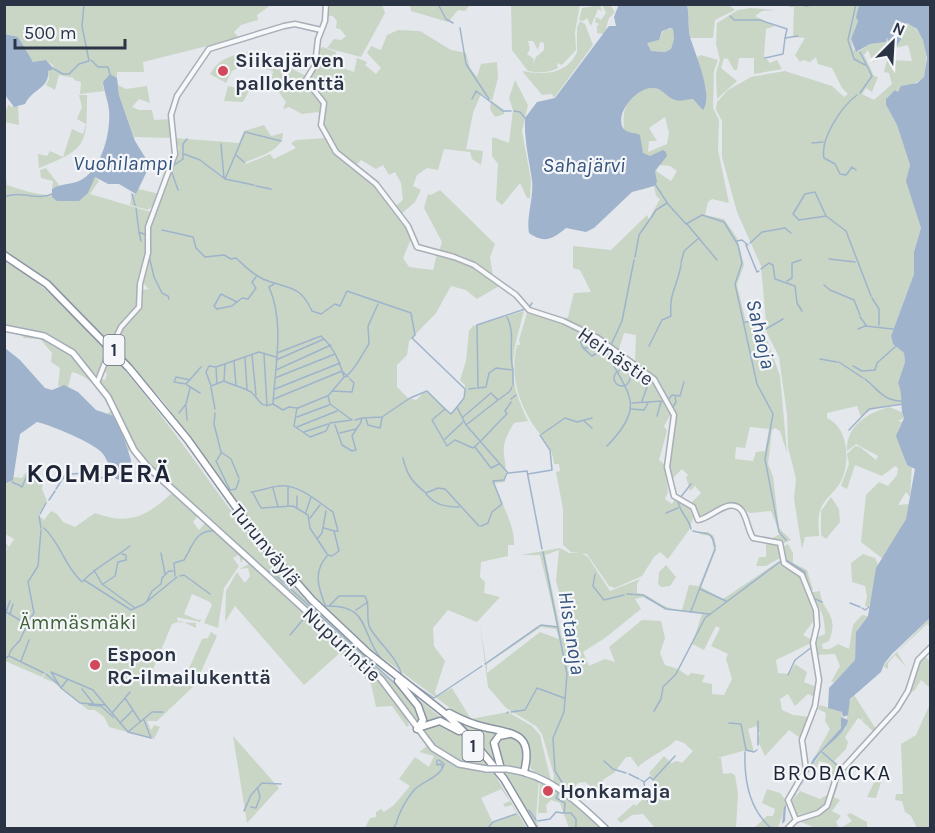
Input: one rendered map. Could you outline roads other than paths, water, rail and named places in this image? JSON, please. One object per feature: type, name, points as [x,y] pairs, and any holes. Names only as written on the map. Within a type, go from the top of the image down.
[{"type":"highway","name":"Turunväylä","points":[[4,257],[45,287],[103,344],[171,423],[270,559],[332,625],[459,731],[497,774],[531,828]]},
{"type":"highway","name":"Turunväylä","points":[[4,257],[47,284],[113,350],[178,427],[261,542],[307,595],[367,652],[434,704],[472,740],[509,786],[531,828]]},
{"type":"highway","points":[[398,681],[421,710],[423,720],[417,729]]},
{"type":"highway","points":[[434,704],[472,724],[516,735],[527,751],[522,772]]},
{"type":"highway","points":[[417,729],[440,721],[459,731]]},
{"type":"highway","points":[[509,786],[494,750],[494,741],[499,736],[507,733],[520,741],[525,756],[522,772]]},
{"type":"main road","name":"Nupurintie","points":[[4,328],[38,334],[58,342],[80,361],[116,409],[134,450],[147,466],[381,679],[399,700],[428,743],[453,761],[522,772],[568,794],[605,828]]},
{"type":"street","points":[[112,346],[121,327],[139,307],[140,284],[148,253],[148,227],[176,152],[172,133],[172,107],[202,56],[213,47],[289,24],[321,30],[325,21],[326,4]]},
{"type":"street","name":"Heinästie","points":[[321,30],[315,66],[306,80],[324,103],[323,129],[340,158],[376,184],[408,226],[415,246],[474,265],[516,295],[528,309],[564,321],[592,335],[648,374],[660,387],[665,403],[674,416],[667,467],[674,496],[693,507],[698,520],[734,505],[743,513],[753,538],[777,542],[781,546],[782,561],[802,575],[816,610],[817,626],[813,643],[819,680],[815,706],[802,740],[806,769],[788,803],[796,820]]},
{"type":"street","points":[[96,381],[109,352]]},
{"type":"street","points":[[788,828],[796,820],[825,808],[831,800],[837,775],[897,709],[908,691],[918,660],[930,648]]},
{"type":"water","name":"Sahajärvi","points":[[619,4],[687,5],[690,37],[705,85],[706,103],[703,110],[693,99],[675,100],[654,88],[638,93],[624,109],[621,122],[625,130],[640,135],[643,153],[650,156],[663,150],[666,152],[667,156],[655,171],[657,182],[654,186],[632,192],[594,228],[586,232],[566,228],[548,239],[539,238],[529,233],[532,180],[525,118],[537,102],[555,98],[609,26],[616,26],[614,17]],"holes":[[[673,29],[674,39],[671,49],[665,52],[651,51],[647,43],[659,40],[662,31]]]},
{"type":"water","points":[[859,5],[930,5],[930,618],[892,654],[881,672],[850,699],[848,715],[843,717],[842,712],[828,708],[829,688],[855,660],[856,632],[868,616],[876,568],[906,519],[915,469],[907,465],[896,436],[904,418],[898,383],[905,362],[904,353],[893,344],[891,336],[914,274],[914,252],[921,228],[906,181],[910,165],[897,125],[886,105],[886,99],[895,90],[898,92],[901,86],[917,83],[924,77],[927,58],[923,40],[917,29],[907,23],[903,25],[902,38],[897,46],[888,44],[887,37],[886,42],[870,44],[856,52],[851,39],[858,21],[856,17]]},
{"type":"water","points":[[5,34],[18,37],[33,62],[46,60],[54,69],[48,71],[44,85],[32,94],[25,104],[14,107],[5,95]]},
{"type":"water","name":"Vuohilampi","points":[[110,74],[117,78],[119,95],[135,141],[148,162],[147,171],[136,194],[119,184],[108,184],[95,177],[88,193],[79,201],[57,201],[52,197],[52,189],[79,181],[94,169],[99,160],[106,139],[109,119],[103,82]]},
{"type":"water","name":"KOLMPERÄ","points":[[5,348],[20,360],[45,388],[52,390],[64,385],[78,392],[96,410],[117,417],[131,460],[130,477],[124,481],[116,479],[105,457],[98,450],[72,435],[37,422],[20,434],[13,480],[5,484]]},
{"type":"water","points":[[841,717],[848,720],[840,734],[819,755],[800,788],[813,759],[841,728]]},
{"type":"water","points":[[798,791],[786,806],[785,821],[782,824],[784,807]]},
{"type":"waterway","points":[[54,69],[63,74],[69,74],[79,64],[89,61],[82,26],[84,4]]},
{"type":"waterway","points":[[438,4],[446,19],[453,23]]},
{"type":"waterway","points":[[805,6],[822,4]]},
{"type":"waterway","points":[[856,4],[848,40],[854,59],[865,65]]},
{"type":"waterway","points":[[730,16],[734,20],[760,20],[787,29],[785,38],[798,36]]},
{"type":"waterway","points":[[460,28],[466,64],[489,99]]},
{"type":"waterway","points":[[765,58],[783,54],[785,38]]},
{"type":"waterway","points":[[860,52],[872,76],[860,93]]},
{"type":"waterway","points":[[91,60],[98,67],[108,67],[110,74]]},
{"type":"waterway","points":[[472,99],[476,91],[503,111],[511,111]]},
{"type":"waterway","points":[[856,170],[852,167],[846,175],[840,174],[835,164],[824,158],[824,150],[825,141],[833,123],[857,95]]},
{"type":"waterway","points":[[514,111],[520,112],[525,118]]},
{"type":"waterway","points":[[225,179],[245,132],[281,141]]},
{"type":"waterway","points":[[173,166],[183,159],[183,144],[187,139]]},
{"type":"waterway","points":[[812,143],[823,142]]},
{"type":"waterway","points":[[221,144],[224,178]]},
{"type":"waterway","points":[[184,154],[200,160],[225,179],[254,185]]},
{"type":"waterway","points":[[236,155],[244,162]]},
{"type":"waterway","points":[[173,168],[172,173],[178,190]]},
{"type":"waterway","name":"Sahaoja","points":[[655,184],[668,204],[686,224],[702,215],[724,222],[738,245],[742,263],[735,284],[757,384],[773,414],[765,459],[779,532],[786,540]]},
{"type":"waterway","points":[[256,186],[271,189]]},
{"type":"waterway","points":[[826,216],[799,220],[793,214],[805,194],[815,192],[826,216],[846,231],[871,296]]},
{"type":"waterway","points":[[4,197],[52,194]]},
{"type":"waterway","points":[[132,194],[135,205]]},
{"type":"waterway","points":[[651,218],[656,210],[667,203]]},
{"type":"waterway","points":[[136,208],[139,232]]},
{"type":"waterway","points":[[635,257],[639,235],[650,219]]},
{"type":"waterway","points":[[687,224],[717,260]]},
{"type":"waterway","points":[[750,243],[762,232],[785,228],[791,233]]},
{"type":"waterway","points":[[162,230],[193,237],[196,248],[205,257],[224,255],[231,259],[236,258],[261,278],[296,290],[312,311],[321,314],[335,304],[340,306],[347,291],[411,313],[415,335],[412,338],[465,389]]},
{"type":"waterway","points":[[141,241],[139,232],[146,235]]},
{"type":"waterway","points":[[681,263],[684,251],[699,238]]},
{"type":"waterway","points":[[737,241],[742,240],[748,245]]},
{"type":"waterway","points":[[150,241],[150,251]]},
{"type":"waterway","points":[[746,245],[757,272],[759,271]]},
{"type":"waterway","points":[[149,256],[154,277],[162,293],[169,299]]},
{"type":"waterway","points":[[829,259],[855,262]]},
{"type":"waterway","points":[[611,345],[622,321],[634,260]]},
{"type":"waterway","points":[[787,281],[792,278],[792,263],[801,260]]},
{"type":"waterway","points":[[761,269],[769,263],[773,265],[775,279],[795,286],[797,303],[802,311]]},
{"type":"waterway","points":[[649,346],[662,320],[671,316],[672,296],[681,265]]},
{"type":"waterway","points":[[237,302],[221,294],[214,306],[217,309],[232,306],[242,298],[248,299],[256,288],[252,282],[256,277]]},
{"type":"waterway","points":[[274,284],[269,287],[277,315],[278,330],[273,404],[262,404],[251,392],[224,381],[211,386],[206,372],[209,366],[216,367],[259,352],[276,357]]},
{"type":"waterway","points":[[824,285],[854,300],[860,315]]},
{"type":"waterway","points":[[872,298],[879,309],[879,325]]},
{"type":"waterway","points":[[529,308],[532,303]]},
{"type":"waterway","points":[[345,377],[355,367],[369,344],[368,326],[378,304]]},
{"type":"waterway","points":[[478,388],[477,325],[525,309]]},
{"type":"waterway","points":[[507,317],[512,336],[513,370]]},
{"type":"waterway","points":[[860,317],[866,325]]},
{"type":"waterway","points":[[766,329],[783,319]]},
{"type":"waterway","points":[[745,322],[760,320],[763,329]]},
{"type":"waterway","points":[[858,329],[865,326],[893,329]]},
{"type":"waterway","points":[[273,404],[283,410],[289,407],[297,408],[294,426],[310,437],[326,431],[330,423],[352,420],[330,404],[328,396],[344,377],[336,355],[321,336],[277,353]]},
{"type":"waterway","points":[[583,348],[592,356],[599,352],[600,346],[589,338],[580,341],[583,348],[610,348],[607,353],[630,400],[627,420],[607,446]]},
{"type":"waterway","points":[[276,360],[324,339]]},
{"type":"waterway","points":[[276,370],[331,345]]},
{"type":"waterway","points":[[853,366],[862,371],[875,370],[877,363],[896,346]]},
{"type":"waterway","points":[[264,354],[267,406]]},
{"type":"waterway","points":[[275,378],[335,354]]},
{"type":"waterway","points":[[252,355],[256,395]]},
{"type":"waterway","points":[[245,358],[247,389]]},
{"type":"waterway","points":[[820,359],[837,362]]},
{"type":"waterway","points":[[234,361],[236,386]]},
{"type":"waterway","points":[[839,362],[863,378]]},
{"type":"waterway","points":[[275,389],[340,363]]},
{"type":"waterway","points":[[224,381],[225,364]]},
{"type":"waterway","points":[[190,380],[176,377],[174,382],[186,384],[201,367]]},
{"type":"waterway","points":[[216,367],[217,384]]},
{"type":"waterway","points":[[469,389],[486,387],[489,373],[496,368],[513,370],[513,385]]},
{"type":"waterway","points":[[622,370],[628,372],[630,378],[628,384],[622,386],[616,384],[614,378],[616,372],[622,370]]},
{"type":"waterway","points":[[274,399],[342,371],[348,377]]},
{"type":"waterway","points":[[642,401],[648,384],[647,377]]},
{"type":"waterway","points":[[332,391],[352,392],[354,383],[350,379]]},
{"type":"waterway","points":[[865,379],[886,397],[902,401]]},
{"type":"waterway","points":[[667,401],[672,395],[680,396],[684,382]]},
{"type":"waterway","points":[[187,385],[200,393]]},
{"type":"waterway","points":[[211,387],[215,409]]},
{"type":"waterway","points":[[510,391],[512,387]]},
{"type":"waterway","points":[[179,413],[186,404],[190,388]]},
{"type":"waterway","name":"Histanoja","points":[[465,390],[464,398],[457,407],[466,425],[508,473]]},
{"type":"waterway","points":[[362,418],[382,417],[410,398],[427,391],[445,409],[432,420],[447,446],[455,440],[473,448],[507,414],[505,411],[511,402]]},
{"type":"waterway","points":[[498,400],[509,392]]},
{"type":"waterway","points":[[463,417],[491,393],[498,400],[466,425]]},
{"type":"waterway","points":[[511,399],[516,395]]},
{"type":"waterway","points":[[298,408],[327,396]]},
{"type":"waterway","points":[[673,407],[676,402],[675,396]]},
{"type":"waterway","points":[[632,403],[663,401]]},
{"type":"waterway","points":[[657,416],[661,402]]},
{"type":"waterway","points":[[631,409],[644,410],[648,403]]},
{"type":"waterway","points":[[849,430],[869,409],[903,404]]},
{"type":"waterway","points":[[297,417],[329,405]]},
{"type":"waterway","points":[[186,406],[187,420]]},
{"type":"waterway","points":[[446,410],[451,414],[457,407]]},
{"type":"waterway","points":[[297,427],[337,411]]},
{"type":"waterway","points":[[215,413],[214,424],[221,452],[231,459],[239,478]]},
{"type":"waterway","points":[[355,420],[362,418],[360,424]]},
{"type":"waterway","points":[[366,419],[368,425],[380,428],[382,418]]},
{"type":"waterway","points":[[542,434],[565,418],[577,422],[592,418]]},
{"type":"waterway","points":[[584,421],[592,428]]},
{"type":"waterway","points":[[445,439],[463,422]]},
{"type":"waterway","points":[[304,432],[328,424]]},
{"type":"waterway","points":[[335,425],[342,445],[352,451],[356,450],[352,436],[359,425]]},
{"type":"waterway","points":[[340,433],[356,429]]},
{"type":"waterway","points":[[528,474],[552,470],[550,450],[540,435]]},
{"type":"waterway","points":[[475,447],[491,468],[499,464]]},
{"type":"waterway","points":[[217,460],[221,453]]},
{"type":"waterway","points":[[403,458],[408,474],[421,489],[426,493],[438,488],[445,489],[479,526]]},
{"type":"waterway","points":[[216,461],[230,490],[236,489],[239,480]]},
{"type":"waterway","points":[[17,484],[22,487],[32,464]]},
{"type":"waterway","name":"Histanoja","points":[[509,473],[527,471],[542,549]]},
{"type":"waterway","points":[[71,474],[85,473]]},
{"type":"waterway","points":[[87,473],[100,478],[113,475]]},
{"type":"waterway","points":[[481,526],[488,523],[492,512],[502,504],[493,481],[504,480],[507,473]]},
{"type":"waterway","points":[[56,489],[65,475],[68,475]]},
{"type":"waterway","points":[[12,482],[16,484]]},
{"type":"waterway","points":[[680,498],[691,484]]},
{"type":"waterway","points":[[251,492],[287,486],[302,491],[333,512],[338,531],[334,531],[339,551],[332,556],[328,555]]},
{"type":"waterway","points":[[288,487],[288,506]]},
{"type":"waterway","points":[[273,488],[278,507]]},
{"type":"waterway","points":[[49,500],[55,491]]},
{"type":"waterway","points":[[253,493],[261,508],[293,506],[308,515],[310,528],[327,554]]},
{"type":"waterway","points":[[426,494],[441,505],[459,507]]},
{"type":"waterway","points":[[297,496],[297,507]]},
{"type":"waterway","points":[[306,512],[311,497]]},
{"type":"waterway","points":[[678,501],[691,529]]},
{"type":"waterway","points":[[40,514],[46,503]]},
{"type":"waterway","points":[[310,518],[320,505]]},
{"type":"waterway","points":[[666,513],[678,508]]},
{"type":"waterway","points":[[318,538],[322,533],[326,511]]},
{"type":"waterway","points":[[39,516],[41,528]]},
{"type":"waterway","points":[[44,528],[82,582]]},
{"type":"waterway","points":[[324,528],[334,531]]},
{"type":"waterway","points":[[9,656],[34,613],[28,582],[38,566],[41,530]]},
{"type":"waterway","points":[[175,576],[174,563],[184,560],[199,536],[208,531],[214,531]]},
{"type":"waterway","points":[[693,531],[710,536],[715,547]]},
{"type":"waterway","points":[[83,581],[130,546]]},
{"type":"waterway","points":[[691,611],[715,549]]},
{"type":"waterway","name":"Histanoja","points":[[543,552],[567,674],[564,712],[553,738],[555,771],[563,784],[561,788]]},
{"type":"waterway","points":[[161,553],[165,574]]},
{"type":"waterway","points":[[103,584],[115,576],[118,562],[126,560],[126,555],[122,554]]},
{"type":"waterway","name":"Sahaoja","points":[[784,555],[786,560],[805,572],[806,580]]},
{"type":"waterway","points":[[325,605],[320,592],[318,574],[327,556]]},
{"type":"waterway","points":[[654,711],[661,699],[663,687],[676,674],[705,618],[781,561]]},
{"type":"waterway","points":[[94,570],[102,584],[135,608]]},
{"type":"waterway","points":[[264,570],[273,573],[402,690]]},
{"type":"waterway","points":[[147,601],[152,591],[161,584],[162,578],[169,571],[173,571]]},
{"type":"waterway","points":[[595,574],[593,586],[604,600],[624,595]]},
{"type":"waterway","points":[[180,576],[184,575],[210,594]]},
{"type":"waterway","points":[[84,580],[131,610],[144,604],[177,577]]},
{"type":"waterway","points":[[700,589],[726,601]]},
{"type":"waterway","points":[[627,594],[643,595],[666,609],[709,614]]},
{"type":"waterway","points":[[330,605],[339,596],[365,596],[370,628],[396,662],[402,676]]},
{"type":"waterway","name":"Sahaoja","points":[[813,598],[822,602]]},
{"type":"waterway","points":[[10,601],[6,612],[25,623]]},
{"type":"waterway","points":[[356,610],[368,602]]},
{"type":"waterway","points":[[850,603],[860,607]]},
{"type":"waterway","points":[[10,614],[13,604]]},
{"type":"waterway","points":[[325,606],[340,607],[358,615],[370,641],[383,661]]},
{"type":"waterway","points":[[862,608],[865,610],[869,607]]},
{"type":"waterway","points":[[290,635],[306,616],[313,622]]},
{"type":"waterway","points":[[485,664],[541,625],[558,627]]},
{"type":"waterway","points":[[21,661],[29,640]]},
{"type":"waterway","points":[[788,675],[795,660],[812,647]]},
{"type":"waterway","points":[[4,659],[9,656],[44,673]]},
{"type":"waterway","points":[[351,666],[358,661]]},
{"type":"waterway","points":[[413,684],[434,698],[482,666]]},
{"type":"waterway","points":[[105,705],[80,703],[61,688],[51,672],[93,690],[112,713]]},
{"type":"waterway","points":[[46,674],[58,684]]},
{"type":"waterway","points":[[61,688],[67,680]]},
{"type":"waterway","points":[[511,712],[525,710],[537,688],[564,698]]},
{"type":"waterway","points":[[82,689],[93,703]]},
{"type":"waterway","points":[[125,698],[130,692]]},
{"type":"waterway","points":[[128,732],[112,713],[125,698],[140,721]]},
{"type":"waterway","points":[[89,705],[101,706],[113,717]]},
{"type":"waterway","points":[[120,723],[132,711]]},
{"type":"waterway","points":[[144,720],[151,738],[128,732],[152,712],[163,712]]},
{"type":"waterway","points":[[758,721],[758,745]]},
{"type":"waterway","points":[[729,723],[741,724],[746,750],[754,752],[757,750]]},
{"type":"waterway","points":[[745,752],[749,793],[758,812],[771,828]]},
{"type":"waterway","points":[[822,752],[839,767]]},
{"type":"waterway","points":[[641,780],[644,782],[650,777],[653,780],[675,756]]},
{"type":"waterway","points":[[437,760],[437,765],[441,764],[442,767]]},
{"type":"waterway","points":[[396,824],[403,806],[414,790],[436,776],[442,768],[444,764],[439,760]]},
{"type":"waterway","points":[[604,761],[613,769],[626,773]]},
{"type":"waterway","points":[[843,771],[849,777]]},
{"type":"waterway","points":[[629,774],[639,779]]},
{"type":"waterway","points":[[244,811],[251,795],[262,783],[281,784]]},
{"type":"waterway","points":[[644,783],[647,801]]},
{"type":"waterway","points":[[251,807],[256,808],[260,797],[258,789]]},
{"type":"waterway","name":"Histanoja","points":[[559,791],[556,798],[565,803],[564,813],[571,813],[576,819],[576,828]]},
{"type":"waterway","points":[[529,810],[536,820]]},
{"type":"waterway","points":[[538,821],[550,819],[556,812],[563,813]]},
{"type":"waterway","points":[[488,828],[493,822],[516,814]]},
{"type":"place","name":"Siikajärven pallokenttä","points":[[223,71]]},
{"type":"place","name":"Espoon RC-ilmailukenttä","points":[[95,665]]},
{"type":"place","name":"Honkamaja","points":[[548,791]]},
{"type":"district","name":"KOLMPERÄ","points":[[99,473]]},
{"type":"district","name":"BROBACKA","points":[[832,772]]},
{"type":"park label","name":"Ämmäsmäki","points":[[78,622]]}]
